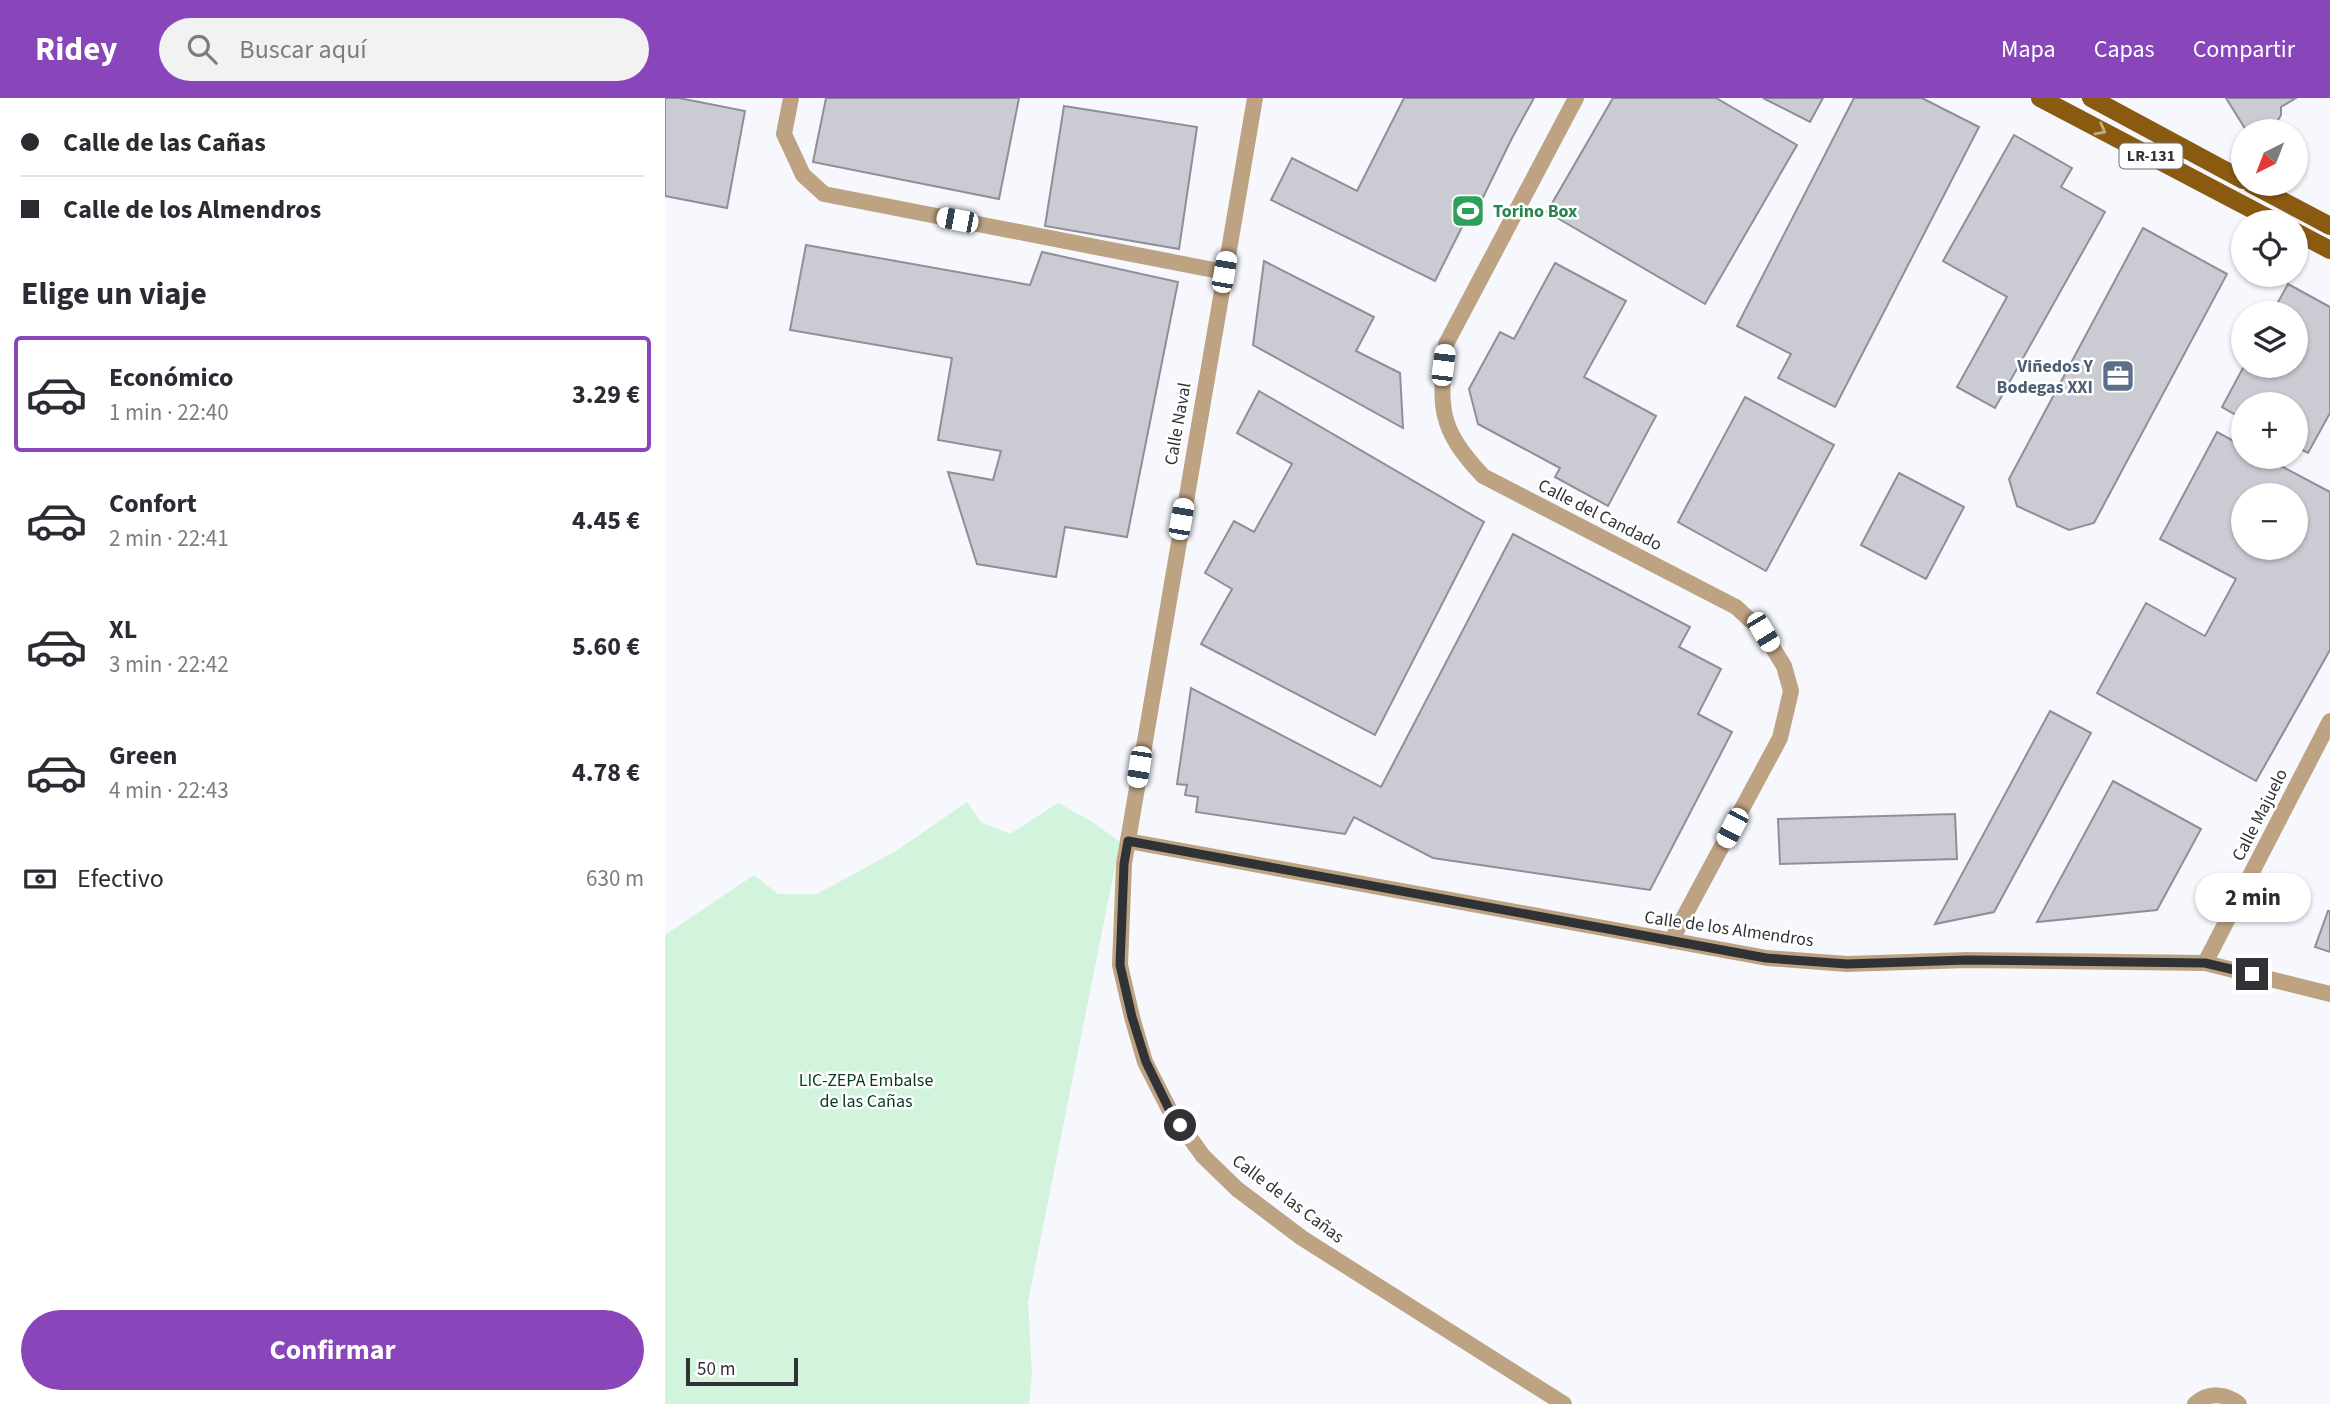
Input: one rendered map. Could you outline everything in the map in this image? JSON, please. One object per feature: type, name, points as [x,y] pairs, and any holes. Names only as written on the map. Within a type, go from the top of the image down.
[{"type":"main road","name":"LR-131","points":[[2040,98],[2253,210]]},
{"type":"main road","name":"LR-131","points":[[2091,98],[2231,174]]},
{"type":"main road","points":[[2274,196],[2330,226]]},
{"type":"main road","points":[[2308,238],[2330,250]]},
{"type":"street","points":[[791,98],[784,134],[803,176],[824,194],[1224,272]]},
{"type":"street","name":"Calle Naval","points":[[1128,841],[1255,98]]},
{"type":"street","name":"Calle del Candado","points":[[1576,98],[1446,344],[1441,387],[1445,424],[1462,454],[1483,476],[1736,607],[1763,632],[1784,666],[1791,691],[1780,737],[1671,941]]},
{"type":"street","name":"Calle Majuelo","points":[[2205,963],[2330,722]]},
{"type":"street","name":"Calle de los Almendros","points":[[1128,841],[1766,958],[1847,964],[1967,960],[2205,963],[2330,994]]},
{"type":"street","name":"Calle de las Cañas","points":[[1128,841],[1124,864],[1120,965],[1132,1017],[1146,1062],[1169,1109],[1203,1156],[1237,1189],[1303,1238],[1540,1397],[1564,1404]]},
{"type":"street","points":[[2195,1404],[2211,1395],[2223,1395],[2239,1404]]},
{"type":"green space","name":"LIC-ZEPA Embalse de las Cañas","points":[[967,802],[981,822],[1010,834],[1058,803],[1094,823],[1120,842],[1028,1302],[1032,1373],[1029,1404],[665,1404],[665,935],[754,875],[778,894],[817,894],[896,851]]},
{"type":"building","points":[[665,98],[679,98],[745,111],[727,208],[665,196]]},
{"type":"building","points":[[826,98],[1019,98],[999,199],[813,162]]},
{"type":"building","points":[[1404,98],[1534,98],[1469,226],[1464,223],[1435,281],[1271,200],[1292,158],[1357,191]]},
{"type":"building","points":[[1613,98],[1716,98],[1797,145],[1705,304],[1547,212]]},
{"type":"building","points":[[1763,98],[1823,98],[1810,122]]},
{"type":"building","points":[[1854,98],[1922,98],[1979,127],[1835,407],[1778,378],[1791,354],[1737,326]]},
{"type":"building","points":[[2226,98],[2296,98],[2281,107],[2279,119],[2239,119]]},
{"type":"building","points":[[1064,106],[1197,127],[1179,249],[1045,226]]},
{"type":"building","points":[[2014,135],[2072,168],[2061,187],[2105,212],[1995,408],[1957,387],[2007,297],[1943,261]]},
{"type":"building","name":"Viñedos Y Bodegas XXI","points":[[2143,228],[2227,274],[2094,523],[2069,530],[2017,506],[2009,479]]},
{"type":"building","points":[[806,245],[1030,285],[1042,252],[1178,282],[1127,537],[1065,527],[1056,577],[977,564],[948,472],[993,480],[1001,451],[938,440],[952,358],[790,330]]},
{"type":"building","points":[[1264,261],[1374,317],[1356,351],[1400,373],[1403,428],[1253,345]]},
{"type":"building","points":[[1555,263],[1626,301],[1584,377],[1656,416],[1608,506],[1555,477],[1560,468],[1478,424],[1469,389],[1500,332],[1514,339]]},
{"type":"building","points":[[2286,287],[2293,287],[2330,307],[2330,413],[2308,453],[2308,392],[2231,392],[2231,412],[2222,407],[2238,378],[2308,378],[2308,301],[2279,301]]},
{"type":"building","points":[[1259,391],[1484,522],[1375,735],[1201,644],[1232,589],[1205,573],[1234,521],[1254,532],[1292,464],[1237,433]]},
{"type":"building","points":[[1745,397],[1834,445],[1766,571],[1678,522]]},
{"type":"building","points":[[2217,432],[2231,440],[2231,469],[2287,469],[2330,492],[2330,650],[2256,781],[2097,693],[2146,603],[2205,636],[2236,579],[2160,539]]},
{"type":"building","points":[[1899,473],[1964,507],[1926,579],[1861,545]]},
{"type":"building","points":[[1513,534],[1690,627],[1679,647],[1721,669],[1698,714],[1732,732],[1650,890],[1433,858],[1354,817],[1345,834],[1196,812],[1198,797],[1185,795],[1187,785],[1177,784],[1191,688],[1381,787]]},
{"type":"building","points":[[2050,711],[2091,733],[1994,912],[1935,924]]},
{"type":"building","points":[[2113,781],[2201,829],[2157,910],[2037,922]]},
{"type":"building","points":[[1955,814],[1957,859],[1780,864],[1778,819]]},
{"type":"building","points":[[2330,911],[2330,952],[2315,947]]},
{"type":"place","name":"Torino Box","points":[[1468,211]]},
{"type":"place","name":"Viñedos Y Bodegas XXI","points":[[2118,376]]},
{"type":"route","points":[[1180,1125],[1146,1062],[1120,965],[1124,864],[1128,841],[1766,958],[1847,964],[1967,960],[2205,963],[2252,974]]}]
